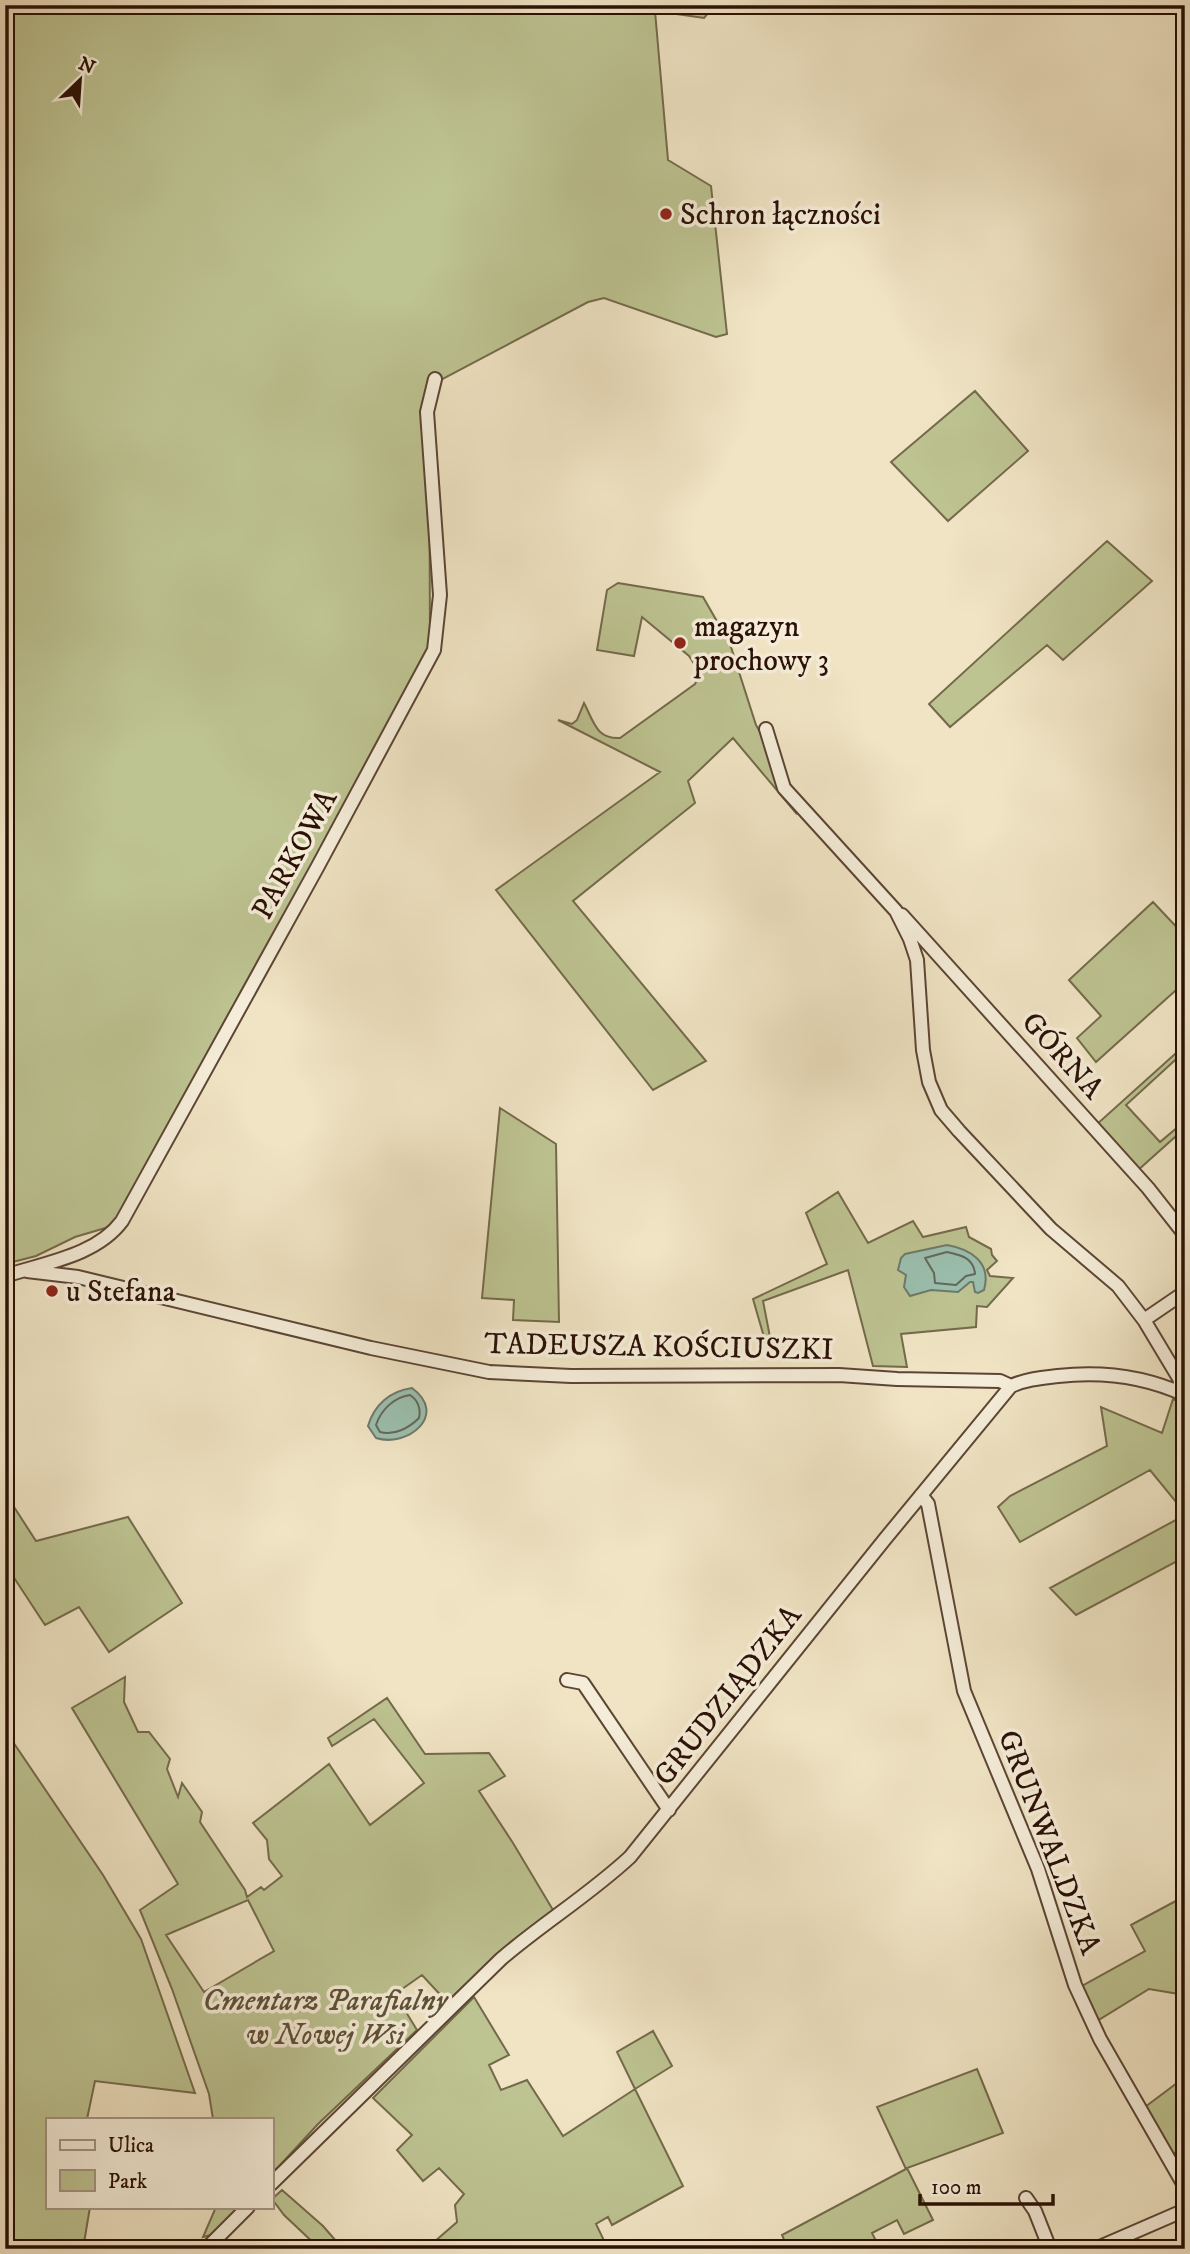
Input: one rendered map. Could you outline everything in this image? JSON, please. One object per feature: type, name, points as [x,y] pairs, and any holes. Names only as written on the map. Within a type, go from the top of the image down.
[{"type":"street","name":"PARKOWA","points":[[5,1276],[98,1244],[113,1234],[122,1221],[434,650],[440,595],[428,412],[435,379]]},
{"type":"street","points":[[765,729],[784,788],[898,915],[910,939],[916,960],[923,1050],[929,1082],[941,1110],[1051,1229],[1118,1286],[1144,1320],[1180,1380],[1182,1394],[1128,1377],[1090,1373],[1025,1380],[1011,1386]]},
{"type":"street","name":"GÓRNA","points":[[898,915],[903,915],[924,938],[1148,1188],[1185,1235]]},
{"type":"street","name":"TADEUSZA KOŚCIUSZKI","points":[[22,1271],[78,1277],[371,1348],[489,1372],[571,1376],[839,1375],[1000,1381],[1011,1386]]},
{"type":"street","points":[[1144,1320],[1185,1292]]},
{"type":"street","name":"GRUDZIĄDZKA","points":[[273,2182],[501,1959],[621,1866],[1011,1386]]},
{"type":"street","name":"GRUNWALDZKA","points":[[920,1495],[929,1504],[964,1691],[1038,1870],[1075,1985],[1100,2039],[1185,2187]]},
{"type":"street","points":[[567,1680],[583,1683],[669,1810]]},
{"type":"street","points":[[1026,2198],[1035,2211],[1051,2249]]},
{"type":"street","points":[[206,2249],[247,2208]]},
{"type":"street","points":[[1095,2249],[1185,2210]]},
{"type":"green space","points":[[5,5],[715,5],[704,18],[655,11],[668,160],[711,186],[727,334],[716,337],[604,298],[588,302],[439,381],[429,376],[430,646],[122,1215],[112,1226],[75,1237],[36,1256],[5,1264]]},
{"type":"green space","points":[[975,391],[1028,451],[948,521],[891,462]]},
{"type":"green space","points":[[1107,541],[1152,581],[1063,660],[1047,645],[950,727],[929,704]]},
{"type":"green space","points":[[618,583],[703,597],[730,644],[756,725],[799,800],[796,813],[733,738],[688,781],[695,803],[573,901],[706,1061],[653,1090],[496,890],[660,772],[558,720],[572,724],[577,720],[584,703],[593,723],[601,732],[612,738],[620,738],[695,684],[700,673],[689,656],[642,617],[634,656],[597,650],[607,590]]},
{"type":"green space","points":[[1153,902],[1185,936],[1185,982],[1096,1062],[1077,1038],[1101,1016],[1069,980]]},
{"type":"green space","points":[[1185,1045],[1185,1051],[1126,1105],[1160,1142],[1185,1121],[1185,1128],[1137,1171],[1096,1125]]},
{"type":"green space","points":[[500,1108],[556,1144],[559,1322],[513,1320],[514,1300],[482,1298]]},
{"type":"green space","points":[[838,1192],[868,1243],[913,1221],[923,1237],[966,1227],[969,1237],[991,1249],[997,1261],[987,1270],[990,1276],[1013,1278],[987,1307],[977,1306],[976,1327],[901,1334],[907,1367],[873,1366],[848,1270],[763,1301],[770,1337],[764,1337],[753,1299],[827,1264],[806,1213]]},
{"type":"green space","points":[[1173,1399],[1185,1406],[1185,1513],[1150,1470],[1020,1542],[998,1507],[1010,1496],[1107,1446],[1101,1407],[1162,1433]]},
{"type":"green space","points":[[5,1493],[36,1541],[128,1517],[182,1603],[109,1652],[79,1607],[45,1625],[5,1564]]},
{"type":"green space","points":[[1185,1515],[1185,1557],[1076,1615],[1050,1588]]},
{"type":"green space","name":"Cmentarz Parafialny w Nowej Wsi","points":[[125,1677],[124,1702],[138,1732],[149,1732],[170,1759],[167,1769],[178,1797],[182,1783],[202,1812],[200,1822],[247,1897],[261,1887],[264,1890],[282,1876],[269,1859],[267,1840],[253,1823],[329,1764],[370,1825],[424,1783],[374,1719],[332,1746],[328,1738],[387,1698],[425,1754],[489,1753],[505,1776],[479,1791],[553,1910],[496,1955],[447,2002],[422,1975],[395,1994],[417,2030],[318,2124],[273,2173],[273,2118],[213,2118],[209,2094],[172,1989],[140,1910],[178,1884],[72,1708]],"holes":[[[248,1900],[274,1951],[204,1992],[166,1935]]]},
{"type":"green space","points":[[9,1736],[103,1875],[141,1939],[195,2093],[95,2081],[87,2118],[46,2118],[46,2208],[90,2208],[83,2249],[5,2249],[5,1738]]},
{"type":"green space","points":[[1185,1896],[1185,1995],[1149,1989],[1097,2021],[1082,1986],[1145,1951],[1131,1925]]},
{"type":"green space","points":[[474,1997],[509,2055],[489,2065],[501,2090],[527,2080],[563,2136],[635,2089],[683,2186],[612,2225],[608,2217],[596,2224],[608,2249],[426,2249],[457,2222],[455,2205],[464,2194],[439,2168],[423,2181],[397,2150],[412,2135],[373,2098]]},
{"type":"green space","points":[[653,2031],[672,2066],[635,2089],[617,2052]]},
{"type":"green space","points":[[977,2069],[1003,2133],[907,2168],[933,2220],[904,2234],[897,2220],[872,2233],[880,2249],[788,2249],[782,2235],[906,2169],[877,2107]]},
{"type":"green space","points":[[1185,2077],[1185,2145],[1171,2156],[1145,2107]]},
{"type":"green space","points":[[282,2190],[323,2226],[343,2249],[320,2249],[284,2215],[273,2198]]},
{"type":"green space","points":[[216,2208],[238,2208],[211,2235],[203,2237]]},
{"type":"water","points":[[947,1245],[964,1250],[977,1258],[985,1272],[984,1290],[975,1292],[973,1282],[970,1282],[958,1292],[931,1290],[910,1296],[904,1287],[906,1275],[898,1270],[901,1258],[905,1254]]},
{"type":"water","points":[[412,1388],[422,1398],[426,1409],[420,1427],[400,1438],[376,1438],[368,1426],[374,1412],[390,1396]]},
{"type":"place","name":"Schron łączności","points":[[666,214]]},
{"type":"place","name":"magazyn prochowy 3","points":[[680,643]]},
{"type":"place","name":"u Stefana","points":[[52,1291]]}]
